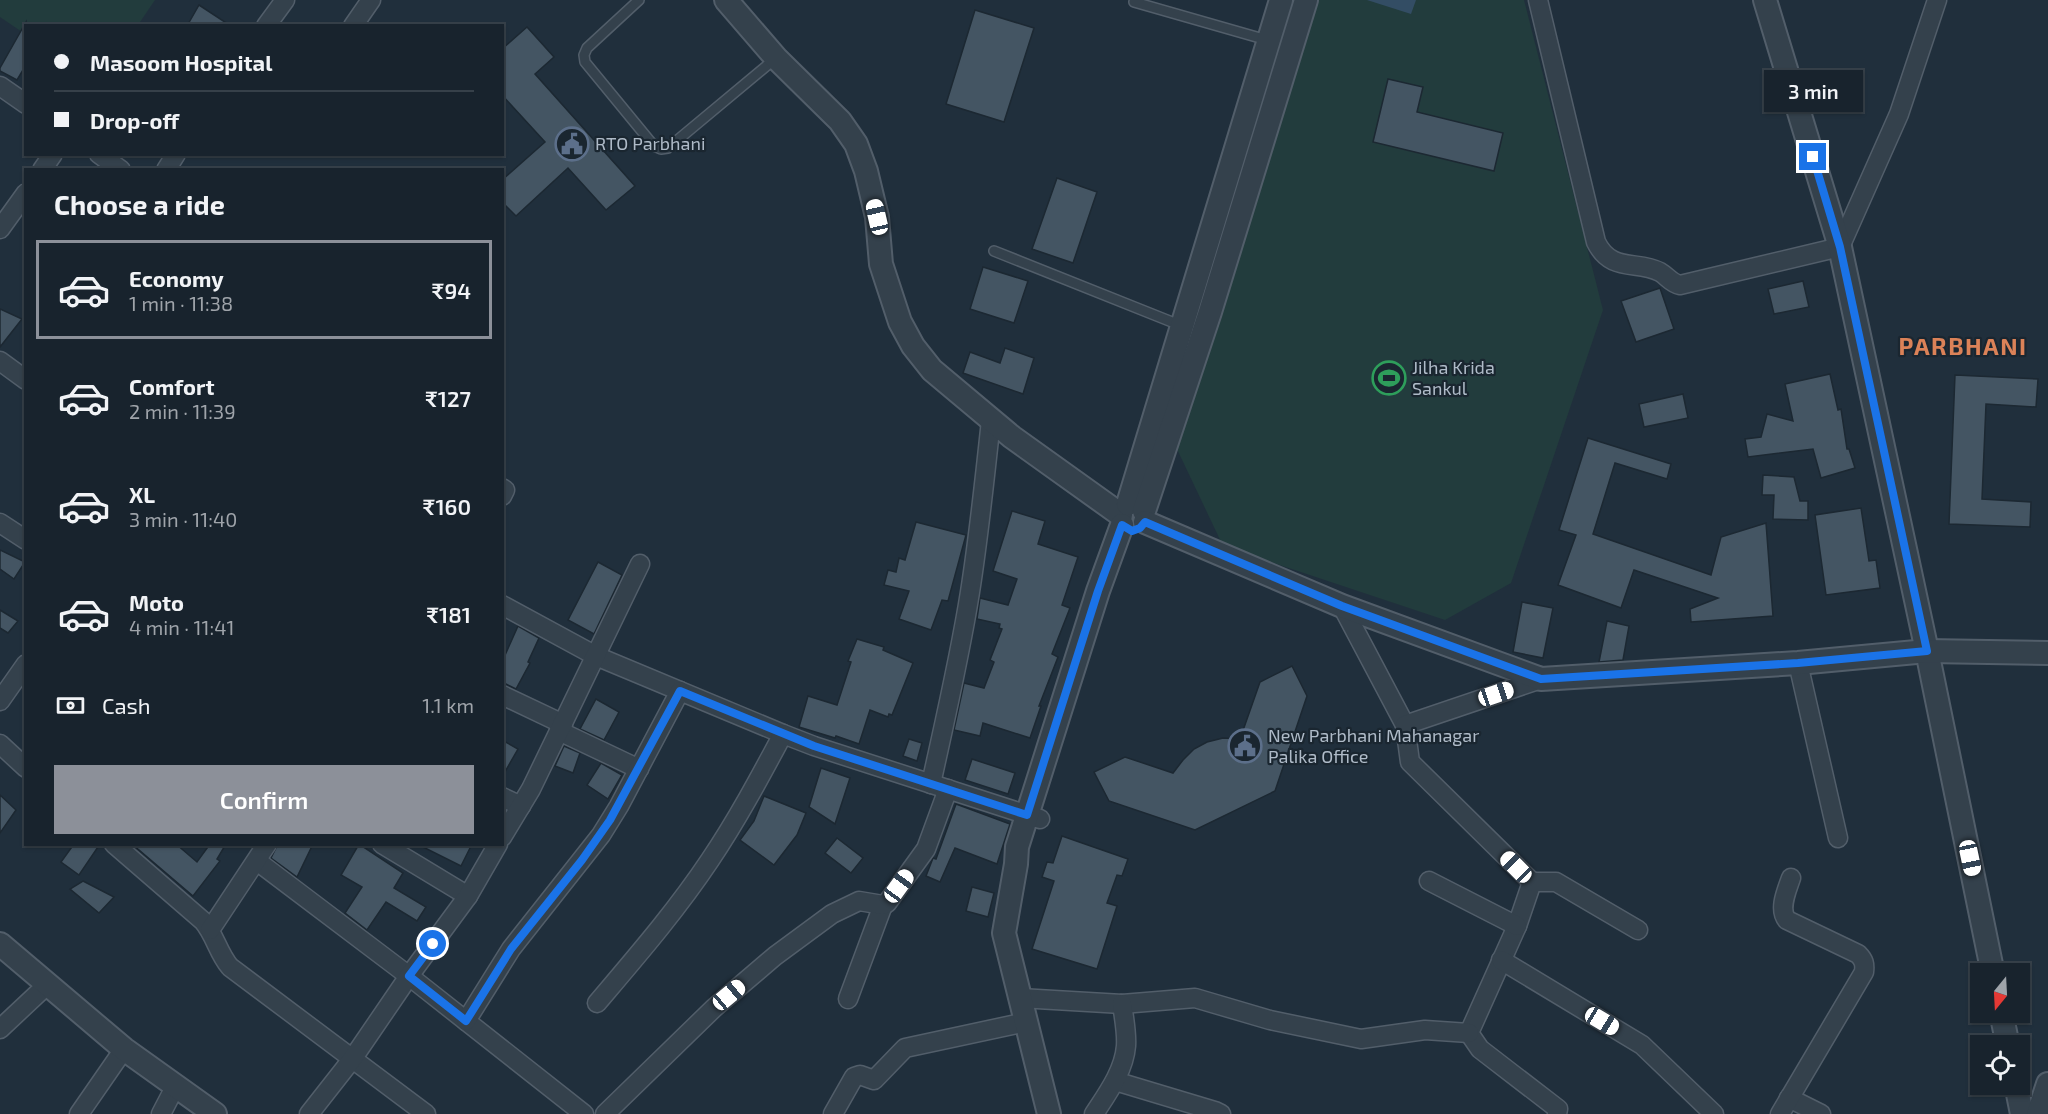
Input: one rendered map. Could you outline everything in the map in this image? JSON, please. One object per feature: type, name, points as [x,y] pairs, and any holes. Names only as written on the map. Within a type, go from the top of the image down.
[{"type":"street","points":[[267,24],[285,0]]},
{"type":"street","points":[[354,24],[370,0]]},
{"type":"street","points":[[726,0],[776,58],[840,121],[856,144],[866,171],[877,217],[881,264],[900,322],[913,346],[932,370],[991,420],[1012,437],[1132,518],[1342,606],[1541,679]]},
{"type":"street","points":[[1132,518],[1183,326],[1281,0]]},
{"type":"street","points":[[1049,1114],[1004,933],[1016,864],[1029,849],[1033,817],[1132,518],[1210,312],[1306,0]]},
{"type":"street","points":[[1538,0],[1596,243],[1605,255],[1626,265],[1657,270],[1680,285],[1840,247]]},
{"type":"street","points":[[1765,0],[1840,247],[1927,651],[1991,963]]},
{"type":"street","points":[[1840,247],[1899,114],[1936,0]]},
{"type":"street","points":[[1271,32],[1296,31]]},
{"type":"street","points":[[0,86],[24,103]]},
{"type":"street","points":[[102,156],[118,168]]},
{"type":"street","points":[[2,224],[24,196]]},
{"type":"street","points":[[0,361],[24,379]]},
{"type":"street","points":[[848,999],[883,905],[887,903],[926,849],[939,787],[970,592],[991,420]]},
{"type":"street","points":[[0,523],[24,539]]},
{"type":"street","points":[[504,834],[561,727],[640,564]]},
{"type":"street","points":[[504,606],[596,656],[783,734],[1033,817]]},
{"type":"street","points":[[1342,606],[1405,725],[1410,762],[1532,882],[1556,882],[1638,930]]},
{"type":"street","points":[[1405,725],[1541,679],[1798,663],[1927,651],[2048,653]]},
{"type":"street","points":[[1798,663],[1838,838]]},
{"type":"street","points":[[0,701],[24,667]]},
{"type":"street","points":[[466,1021],[511,949],[601,835],[619,806],[680,691]]},
{"type":"street","points":[[504,695],[639,769]]},
{"type":"street","points":[[597,1003],[666,922],[710,861],[745,805],[783,734]]},
{"type":"street","points":[[0,744],[24,766]]},
{"type":"street","points":[[504,798],[520,806]]},
{"type":"street","points":[[116,846],[210,930],[230,967],[426,1114]]},
{"type":"street","points":[[210,930],[266,846]]},
{"type":"street","points":[[385,846],[468,896]]},
{"type":"street","points":[[309,1114],[468,896],[497,846]]},
{"type":"street","points":[[257,861],[409,976],[584,1114]]},
{"type":"street","points":[[1780,1114],[1864,972],[1865,964],[1858,954],[1787,920],[1783,915],[1783,908],[1791,878]]},
{"type":"street","points":[[1429,881],[1517,926]]},
{"type":"street","points":[[1468,1033],[1517,926],[1532,882]]},
{"type":"street","points":[[605,1114],[714,1008],[794,942],[832,914],[858,901],[883,905]]},
{"type":"street","points":[[0,944],[124,1049],[215,1114]]},
{"type":"street","points":[[1501,960],[1642,1045],[1714,1114]]},
{"type":"street","points":[[0,1029],[48,984]]},
{"type":"street","points":[[1020,998],[1122,1004],[1196,998],[1270,1020],[1361,1040],[1425,1030],[1468,1033],[1480,1049],[1558,1109],[1557,1114]]},
{"type":"street","points":[[1094,1114],[1115,1081],[1126,1047],[1122,1004]]},
{"type":"street","points":[[834,1113],[854,1077],[860,1075],[874,1080],[905,1048],[1026,1022]]},
{"type":"street","points":[[80,1114],[124,1049]]},
{"type":"street","points":[[1115,1081],[1221,1114]]},
{"type":"street","points":[[2038,1114],[2048,1084]]},
{"type":"street","points":[[161,1114],[175,1087]]},
{"type":"street","points":[[2018,1095],[2022,1114]]},
{"type":"street","points":[[1789,1098],[1821,1114]]},
{"type":"lane","points":[[639,0],[587,48],[584,55],[585,62],[654,146],[661,149],[668,148],[776,58]]},
{"type":"lane","points":[[1134,2],[1271,32]]},
{"type":"lane","points":[[994,251],[1183,326]]},
{"type":"green space","points":[[0,0],[155,0],[139,24],[24,24],[24,33],[0,17]]},
{"type":"green space","name":"Jilha Krida Sankul","points":[[1319,0],[1524,0],[1603,310],[1511,583],[1445,620],[1223,546],[1176,447]]},
{"type":"water","points":[[1367,0],[1416,0],[1411,14]]},
{"type":"building","points":[[199,5],[228,24],[188,24]]},
{"type":"building","points":[[975,10],[1034,28],[1004,122],[946,104]]},
{"type":"building","points":[[24,26],[24,68],[17,80],[0,71]]},
{"type":"building","name":"RTO Parbhani","points":[[527,27],[554,57],[535,74],[635,186],[606,210],[568,168],[516,216],[504,204],[504,178],[545,142],[504,97],[504,47]]},
{"type":"building","points":[[1388,79],[1423,87],[1417,112],[1503,133],[1494,171],[1373,142]]},
{"type":"building","points":[[1057,178],[1097,192],[1073,263],[1032,249]]},
{"type":"building","points":[[983,267],[1028,281],[1014,323],[970,309]]},
{"type":"building","points":[[1803,281],[1809,307],[1774,314],[1768,289]]},
{"type":"building","points":[[1660,288],[1674,329],[1636,342],[1621,301]]},
{"type":"building","points":[[0,309],[22,319],[0,347]]},
{"type":"building","points":[[1005,348],[1034,358],[1023,394],[963,373],[970,352],[1000,363]]},
{"type":"building","points":[[1830,374],[1838,410],[1841,409],[1847,449],[1849,449],[1855,468],[1821,478],[1813,449],[1748,457],[1745,439],[1761,437],[1767,414],[1793,421],[1785,384]]},
{"type":"building","points":[[1955,375],[2038,379],[2036,407],[1986,404],[1982,499],[2031,502],[2030,527],[1949,524]]},
{"type":"building","points":[[1683,394],[1688,418],[1644,427],[1639,404]]},
{"type":"building","points":[[1588,438],[1671,464],[1667,479],[1615,463],[1593,534],[1711,575],[1721,537],[1766,523],[1773,616],[1691,622],[1690,609],[1718,598],[1634,570],[1621,608],[1558,585],[1576,535],[1559,530]]},
{"type":"building","points":[[1763,475],[1794,477],[1800,501],[1808,501],[1808,520],[1773,519],[1774,495],[1762,495]]},
{"type":"building","points":[[1861,508],[1869,561],[1876,560],[1880,588],[1826,595],[1815,515]]},
{"type":"building","points":[[1012,511],[1045,521],[1038,544],[1078,557],[1062,605],[1070,608],[1052,654],[1058,657],[1039,706],[1041,706],[1030,738],[983,723],[980,736],[954,730],[964,683],[984,688],[994,662],[990,660],[1002,629],[999,628],[1000,624],[977,619],[980,598],[1008,605],[1017,579],[993,571]]},
{"type":"building","points":[[916,522],[966,535],[948,601],[942,600],[931,630],[899,619],[909,591],[884,585],[888,570],[896,572],[899,558],[905,560]]},
{"type":"building","points":[[0,550],[24,562],[14,579],[0,569]]},
{"type":"building","points":[[598,562],[622,575],[594,634],[568,620]]},
{"type":"building","points":[[1522,602],[1553,608],[1543,658],[1513,652]]},
{"type":"building","points":[[0,610],[18,621],[8,633],[0,628]]},
{"type":"building","points":[[1607,621],[1629,626],[1623,660],[1599,662]]},
{"type":"building","points":[[518,626],[539,638],[528,662],[530,663],[516,689],[504,683],[504,658]]},
{"type":"building","points":[[857,639],[884,647],[883,650],[913,663],[892,715],[889,714],[888,717],[870,710],[859,744],[799,727],[808,696],[837,705],[851,662],[848,661]]},
{"type":"building","name":"New Parbhani Mahanagar Palika Office","points":[[1292,666],[1307,696],[1275,791],[1195,830],[1109,801],[1094,772],[1125,757],[1173,773],[1194,749],[1207,742],[1223,738],[1240,739],[1260,682]]},
{"type":"building","points":[[596,699],[619,712],[604,740],[580,729]]},
{"type":"building","points":[[909,739],[922,743],[917,761],[903,756]]},
{"type":"building","points":[[504,741],[518,749],[504,774]]},
{"type":"building","points":[[564,746],[580,753],[573,773],[555,766]]},
{"type":"building","points":[[972,759],[1015,773],[1008,794],[965,780]]},
{"type":"building","points":[[601,763],[622,775],[608,799],[587,785]]},
{"type":"building","points":[[821,768],[850,778],[835,824],[809,807]]},
{"type":"building","points":[[0,795],[16,810],[0,833]]},
{"type":"building","points":[[764,796],[806,813],[797,835],[774,865],[740,840],[754,821]]},
{"type":"building","points":[[956,804],[1010,824],[997,864],[955,848],[940,882],[926,876],[933,858],[936,859]]},
{"type":"building","points":[[1062,836],[1128,859],[1122,876],[1117,875],[1107,903],[1117,906],[1097,969],[1032,949],[1054,881],[1042,877],[1047,862],[1053,863]]},
{"type":"building","points":[[837,838],[863,858],[851,873],[825,853]]},
{"type":"building","points":[[73,846],[99,846],[79,875],[61,862]]},
{"type":"building","points":[[134,846],[178,846],[197,862],[209,846],[225,846],[217,859],[220,861],[193,896]]},
{"type":"building","points":[[277,846],[312,846],[297,877],[271,858]]},
{"type":"building","points":[[358,846],[362,846],[403,873],[394,888],[426,907],[417,921],[386,902],[367,930],[345,913],[362,887],[341,875]]},
{"type":"building","points":[[421,846],[471,846],[461,866]]},
{"type":"building","points":[[83,881],[114,897],[99,913],[70,889]]},
{"type":"building","points":[[972,887],[994,893],[988,917],[966,911]]},
{"type":"place","name":"RTO Parbhani","points":[[572,144]]},
{"type":"place","name":"Jilha Krida Sankul","points":[[1389,378]]},
{"type":"place","name":"New Parbhani Mahanagar Palika Office","points":[[1245,746]]},
{"type":"district","name":"PARBHANI","points":[[1963,347]]},
{"type":"route","points":[[433,944],[409,976],[466,1021],[511,949],[601,835],[619,806],[680,691],[814,746],[1027,815],[1098,591],[1122,525],[1132,531],[1140,528],[1145,522],[1342,606],[1541,679],[1798,663],[1927,651],[1840,247],[1813,157]]}]
